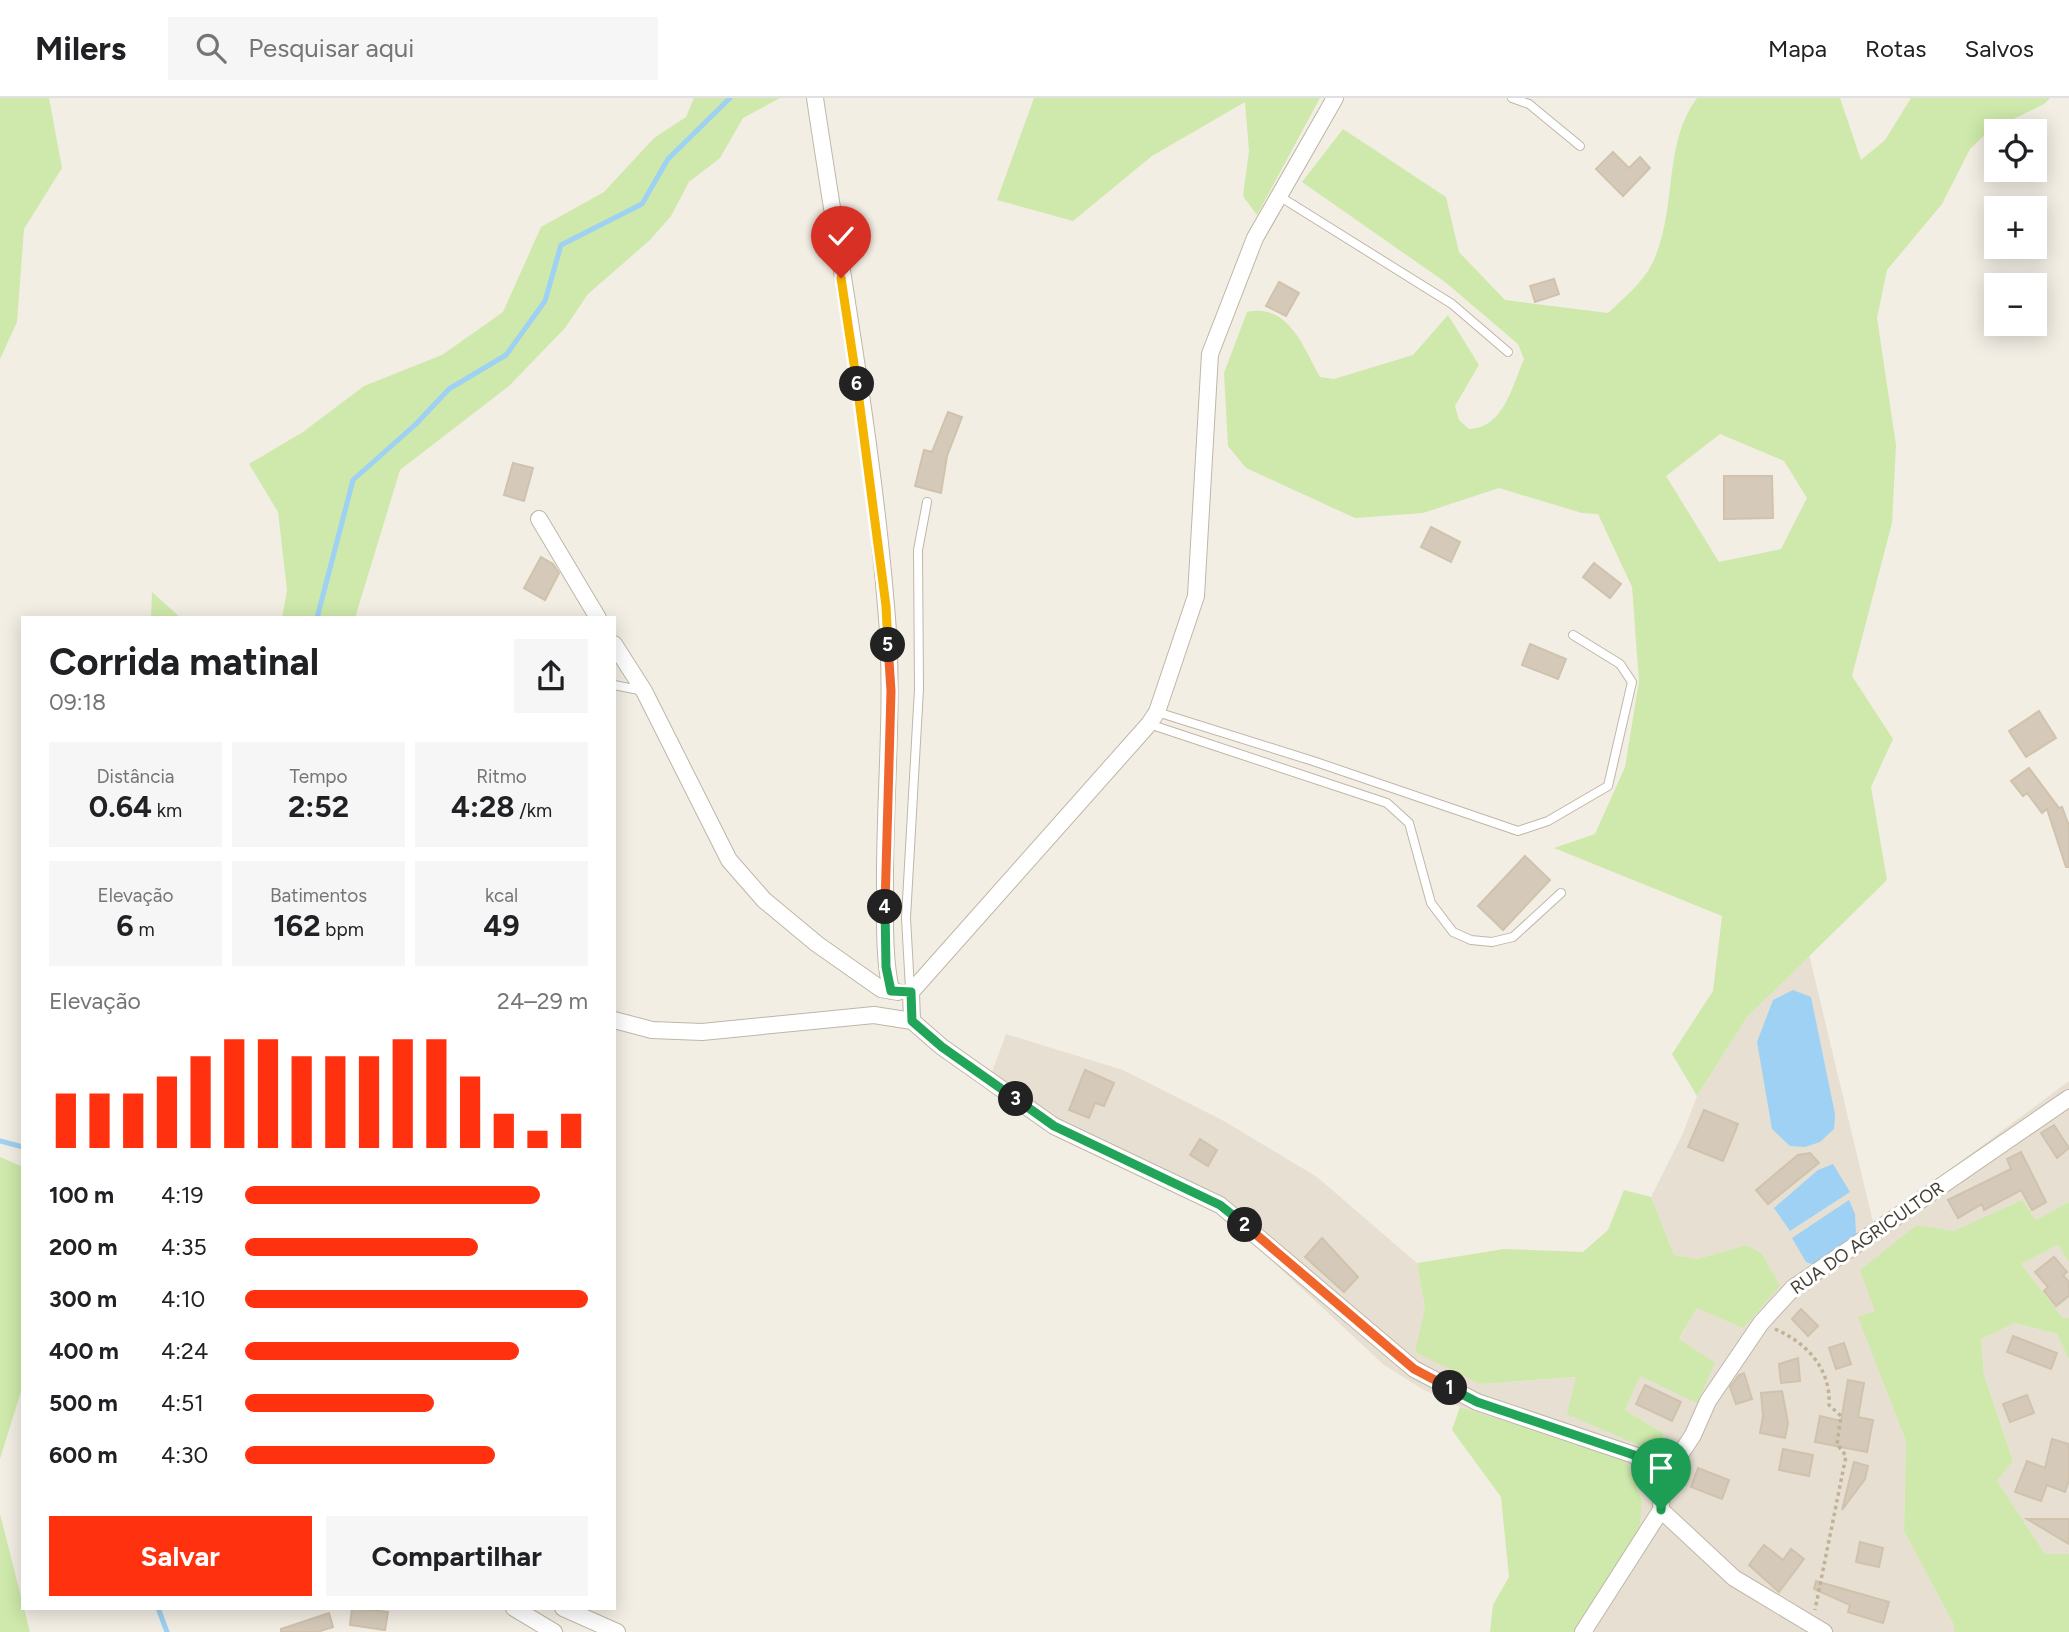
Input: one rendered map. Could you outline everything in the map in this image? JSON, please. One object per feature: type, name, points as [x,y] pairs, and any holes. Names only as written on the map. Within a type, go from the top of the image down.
[{"type":"street","points":[[815,98],[866,444],[886,606],[891,691],[885,864],[886,967],[891,991]]},
{"type":"street","points":[[912,1021],[911,992],[1153,718],[1196,596],[1210,354],[1255,238],[1335,98]]},
{"type":"street","points":[[539,519],[597,616]]},
{"type":"street","points":[[616,647],[643,691],[729,860],[764,900],[817,944],[881,989],[911,992]]},
{"type":"street","points":[[616,1021],[652,1030],[702,1032],[874,1015],[912,1021],[942,1047],[1054,1126],[1220,1205],[1414,1369],[1477,1402],[1634,1455],[1662,1482],[1661,1510],[1583,1632]]},
{"type":"street","name":"RUA DO AGRICULTOR","points":[[1662,1482],[1693,1435],[1708,1401],[1761,1323],[1793,1288],[2069,1098]]},
{"type":"street","points":[[1661,1510],[1734,1578],[1818,1628]]},
{"type":"street","points":[[517,1610],[554,1632]]},
{"type":"street","points":[[568,1610],[617,1632]]},
{"type":"lane","points":[[1512,98],[1530,104],[1580,146]]},
{"type":"lane","points":[[1279,196],[1452,304],[1508,352]]},
{"type":"lane","points":[[911,992],[906,918],[919,689],[918,550],[927,502]]},
{"type":"lane","points":[[1153,718],[1313,761],[1518,831],[1567,812],[1608,786],[1632,682],[1619,664],[1573,635]]},
{"type":"lane","points":[[616,685],[643,691]]},
{"type":"lane","points":[[1153,718],[1387,803],[1409,823],[1436,911],[1453,932],[1471,940],[1492,942],[1513,937],[1561,893]]},
{"type":"path","points":[[1761,1323],[1796,1338],[1814,1356],[1830,1387],[1829,1405],[1841,1416],[1837,1444],[1846,1456],[1818,1628]]},
{"type":"shaded area","points":[[1809,954],[1874,1226],[2069,1081],[2069,1202],[2036,1220],[2022,1200],[1954,1232],[1917,1225],[1875,1311],[1859,1317],[1906,1441],[1904,1531],[1954,1625],[1954,1632],[1584,1632],[1625,1459],[1460,1407],[1422,1389],[1384,1365],[1227,1219],[1180,1192],[1056,1136],[986,1088],[1006,1034],[1123,1070],[1224,1121],[1317,1177],[1417,1263],[1425,1309],[1480,1384],[1576,1377],[1659,1454],[1664,1434],[1625,1410],[1640,1375],[1679,1340],[1697,1308],[1748,1245],[1697,1259],[1674,1255],[1651,1197],[1683,1133],[1697,1096],[1747,1017]]},
{"type":"shaded area","points":[[2058,1245],[2069,1262],[2069,1318],[2063,1318],[2021,1264]]},
{"type":"shaded area","points":[[2015,1323],[2057,1334],[2069,1360],[2069,1554],[2045,1554],[1997,1481],[2013,1461],[1984,1375],[1981,1339]]},
{"type":"green space","points":[[0,98],[49,98],[62,168],[24,229],[17,322],[0,359]]},
{"type":"green space","points":[[694,98],[780,98],[743,118],[720,158],[689,182],[671,216],[650,240],[588,294],[565,328],[509,386],[400,470],[356,616],[282,616],[287,590],[278,512],[249,464],[303,432],[364,386],[442,355],[503,312],[541,227],[604,192],[654,138],[686,117]]},
{"type":"green space","points":[[1034,98],[1320,98],[1257,215],[1243,196],[1249,151],[1245,102],[1152,156],[1073,221],[997,200]]},
{"type":"green space","points":[[1697,98],[1840,98],[1861,160],[1885,140],[1911,98],[2050,98],[2044,104],[2013,119],[1984,119],[1984,136],[1970,149],[1942,204],[1887,270],[1877,318],[1896,445],[1892,523],[1852,676],[1893,739],[1871,787],[1887,880],[1747,1017],[1697,1096],[1672,1054],[1713,991],[1722,916],[1554,848],[1595,834],[1625,767],[1639,681],[1632,587],[1598,514],[1582,513],[1499,488],[1423,513],[1355,518],[1246,468],[1228,446],[1224,373],[1247,312],[1274,314],[1284,321],[1301,341],[1320,377],[1334,379],[1413,355],[1448,315],[1479,365],[1455,406],[1459,420],[1469,429],[1481,427],[1499,414],[1511,393],[1524,359],[1518,344],[1445,282],[1302,182],[1343,129],[1446,197],[1459,252],[1505,300],[1608,313],[1638,284],[1652,264],[1665,223],[1679,136],[1686,116]],"holes":[[[1720,434],[1784,461],[1807,498],[1781,549],[1719,562],[1666,476]]]},
{"type":"green space","points":[[152,592],[179,616],[151,616]]},
{"type":"green space","points":[[0,1157],[21,1166],[21,1391],[0,1459]]},
{"type":"green space","points":[[1624,1190],[1651,1197],[1674,1255],[1697,1259],[1747,1245],[1762,1254],[1780,1286],[1743,1328],[1697,1308],[1679,1339],[1715,1363],[1697,1403],[1640,1376],[1625,1410],[1664,1434],[1659,1454],[1567,1414],[1576,1377],[1480,1384],[1415,1352],[1425,1309],[1417,1263],[1504,1249],[1583,1252],[1608,1230]]},
{"type":"green space","points":[[2022,1200],[2036,1220],[2069,1202],[2069,1262],[2058,1245],[2021,1264],[2063,1318],[2069,1318],[2069,1360],[2057,1334],[2015,1323],[1981,1339],[1984,1375],[2013,1461],[1997,1481],[2045,1554],[2069,1554],[2069,1632],[1954,1632],[1954,1625],[1904,1531],[1906,1441],[1858,1317],[1875,1311],[1860,1270],[1917,1225],[1954,1231]]},
{"type":"green space","points":[[1460,1407],[1625,1458],[1642,1501],[1639,1534],[1584,1632],[1490,1632],[1493,1605],[1509,1577],[1501,1497],[1452,1430]]},
{"type":"green space","points":[[0,1514],[21,1597],[21,1610],[24,1610],[30,1632],[0,1632]]},
{"type":"water","points":[[1793,990],[1811,997],[1835,1114],[1834,1129],[1820,1142],[1805,1147],[1790,1146],[1772,1129],[1757,1042],[1773,1000]]},
{"type":"water","points":[[1833,1164],[1850,1192],[1790,1231],[1774,1208],[1818,1170]]},
{"type":"water","points":[[1849,1200],[1855,1214],[1856,1234],[1814,1265],[1806,1262],[1792,1238]]},
{"type":"building","points":[[1613,152],[1629,168],[1640,157],[1650,168],[1623,196],[1596,169]]},
{"type":"building","points":[[1554,279],[1559,294],[1535,302],[1530,286]]},
{"type":"building","points":[[1279,282],[1299,293],[1286,316],[1266,306]]},
{"type":"building","points":[[948,412],[962,417],[947,456],[941,493],[915,486],[924,450],[932,452]]},
{"type":"building","points":[[513,463],[533,468],[524,501],[504,495]]},
{"type":"building","points":[[1724,476],[1772,476],[1773,518],[1724,519]]},
{"type":"building","points":[[1431,527],[1460,542],[1451,562],[1421,547]]},
{"type":"building","points":[[541,557],[553,564],[559,573],[545,600],[524,588]]},
{"type":"building","points":[[1594,563],[1621,584],[1610,598],[1583,577]]},
{"type":"building","points":[[1530,644],[1566,659],[1558,679],[1522,665]]},
{"type":"building","points":[[2039,711],[2056,738],[2026,757],[2009,731]]},
{"type":"building","points":[[2029,768],[2059,808],[2062,807],[2069,826],[2069,867],[2066,867],[2047,809],[2042,813],[2027,793],[2023,796],[2011,781]]},
{"type":"building","points":[[1525,856],[1550,880],[1503,930],[1478,906]]},
{"type":"building","points":[[1085,1070],[1114,1083],[1104,1106],[1095,1103],[1089,1118],[1069,1110]]},
{"type":"building","points":[[1704,1110],[1738,1124],[1723,1161],[1688,1147]]},
{"type":"building","points":[[2054,1125],[2069,1148],[2057,1158],[2041,1133]]},
{"type":"building","points":[[1200,1139],[1217,1150],[1208,1166],[1190,1155]]},
{"type":"building","points":[[2021,1152],[2046,1202],[2032,1210],[2021,1190],[1984,1210],[1982,1204],[1958,1218],[1948,1200],[2011,1169],[2007,1159]]},
{"type":"building","points":[[1810,1153],[1819,1163],[1768,1204],[1756,1190],[1798,1155]]},
{"type":"building","points":[[1322,1238],[1358,1277],[1344,1292],[1305,1257]]},
{"type":"building","points":[[2054,1257],[2067,1272],[2063,1275],[2069,1282],[2069,1296],[2056,1306],[2044,1291],[2048,1287],[2035,1272]]},
{"type":"building","points":[[1801,1309],[1818,1326],[1808,1336],[1792,1319]]},
{"type":"building","points":[[2013,1336],[2057,1353],[2051,1369],[2007,1352]]},
{"type":"building","points":[[1844,1343],[1851,1364],[1836,1369],[1829,1348]]},
{"type":"building","points":[[1798,1358],[1800,1381],[1781,1383],[1779,1364]]},
{"type":"building","points":[[1744,1373],[1752,1399],[1736,1404],[1730,1387],[1739,1375]]},
{"type":"building","points":[[1848,1380],[1864,1383],[1858,1417],[1873,1420],[1867,1452],[1815,1442],[1820,1416],[1841,1421]]},
{"type":"building","points":[[1645,1385],[1681,1402],[1672,1421],[1636,1404]]},
{"type":"building","points":[[1782,1391],[1788,1423],[1785,1438],[1760,1433],[1763,1416],[1761,1393]]},
{"type":"building","points":[[2027,1395],[2034,1413],[2010,1422],[2003,1404]]},
{"type":"building","points":[[2052,1439],[2069,1444],[2069,1480],[2065,1492],[2047,1485],[2041,1501],[2015,1492],[2027,1461],[2045,1468]]},
{"type":"building","points":[[1783,1449],[1813,1455],[1809,1476],[1779,1470]]},
{"type":"building","points":[[1854,1462],[1868,1466],[1865,1479],[1842,1510]]},
{"type":"building","points":[[1698,1468],[1729,1480],[1722,1499],[1691,1487]]},
{"type":"building","points":[[2027,1519],[2069,1519],[2069,1544]]},
{"type":"building","points":[[1860,1542],[1883,1548],[1879,1567],[1856,1562]]},
{"type":"building","points":[[1764,1545],[1783,1560],[1791,1549],[1804,1559],[1779,1592],[1749,1565]]},
{"type":"building","points":[[1816,1581],[1889,1602],[1883,1623],[1848,1612],[1850,1605],[1814,1589]]},
{"type":"building","points":[[352,1610],[388,1612],[385,1630],[350,1625]]},
{"type":"building","points":[[329,1613],[333,1627],[317,1632],[281,1632],[281,1629]]},
{"type":"waterway","points":[[318,616],[353,480],[416,424],[449,389],[506,355],[545,301],[561,245],[642,204],[668,159],[730,98]]},
{"type":"waterway","points":[[0,1141],[21,1146]]},
{"type":"waterway","points":[[159,1610],[167,1632]]},
{"type":"route","points":[[841,278],[866,444],[886,606],[891,691],[885,864],[886,967],[891,991],[911,992],[912,1021],[942,1047],[1054,1126],[1220,1205],[1414,1369],[1477,1402],[1634,1455],[1662,1482],[1661,1510]]}]
